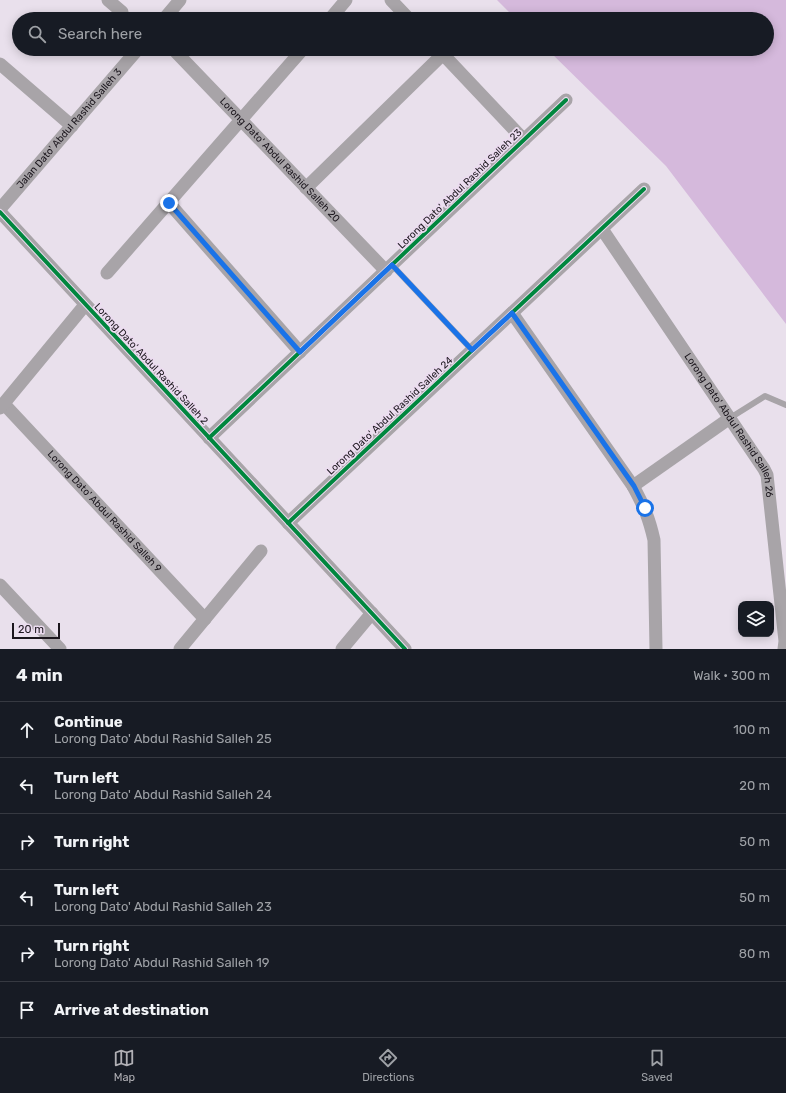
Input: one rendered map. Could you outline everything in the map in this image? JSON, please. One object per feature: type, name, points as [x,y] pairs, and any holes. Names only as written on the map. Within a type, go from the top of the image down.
[{"type":"street","points":[[108,0],[122,12]]},
{"type":"street","points":[[170,12],[180,0]]},
{"type":"street","points":[[336,12],[346,0]]},
{"type":"street","points":[[391,0],[402,12]]},
{"type":"street","name":"Jalan Dato' Abdul Rashid Salleh 3","points":[[0,209],[132,56]]},
{"type":"street","name":"Lorong Dato' Abdul Rashid Salleh 20","points":[[181,56],[306,188],[389,268]]},
{"type":"street","points":[[107,273],[297,56]]},
{"type":"street","points":[[306,188],[436,56]]},
{"type":"street","points":[[444,56],[524,140]]},
{"type":"street","points":[[0,64],[72,126]]},
{"type":"street","name":"Lorong Dato' Abdul Rashid Salleh 23","points":[[209,438],[566,100]]},
{"type":"street","name":"Lorong Dato' Abdul Rashid Salleh 24","points":[[288,523],[644,189]]},
{"type":"street","points":[[169,203],[300,352]]},
{"type":"street","name":"Lorong Dato' Abdul Rashid Salleh 2","points":[[0,212],[405,649]]},
{"type":"street","name":"Lorong Dato' Abdul Rashid Salleh 26","points":[[602,229],[767,475],[785,641],[784,649]]},
{"type":"street","points":[[2,406],[85,305]]},
{"type":"street","points":[[512,313],[634,486],[645,508],[654,540],[656,649]]},
{"type":"street","name":"Lorong Dato' Abdul Rashid Salleh 9","points":[[2,406],[205,619]]},
{"type":"street","points":[[634,486],[730,418]]},
{"type":"street","points":[[180,649],[260,551]]},
{"type":"street","points":[[0,584],[60,649]]},
{"type":"street","points":[[342,649],[372,613]]},
{"type":"lane","points":[[389,268],[472,350]]},
{"type":"lane","points":[[730,418],[765,396],[786,405]]},
{"type":"shaded area","points":[[497,0],[786,0],[786,324],[666,166],[554,56],[774,56],[774,12],[509,12]]},
{"type":"cycle path","points":[[209,438],[566,100]]},
{"type":"cycle path","points":[[288,523],[644,189]]},
{"type":"cycle path","points":[[0,212],[405,649]]},
{"type":"route","points":[[169,203],[300,352],[392,265],[472,350],[512,313],[634,486],[645,508]]}]
